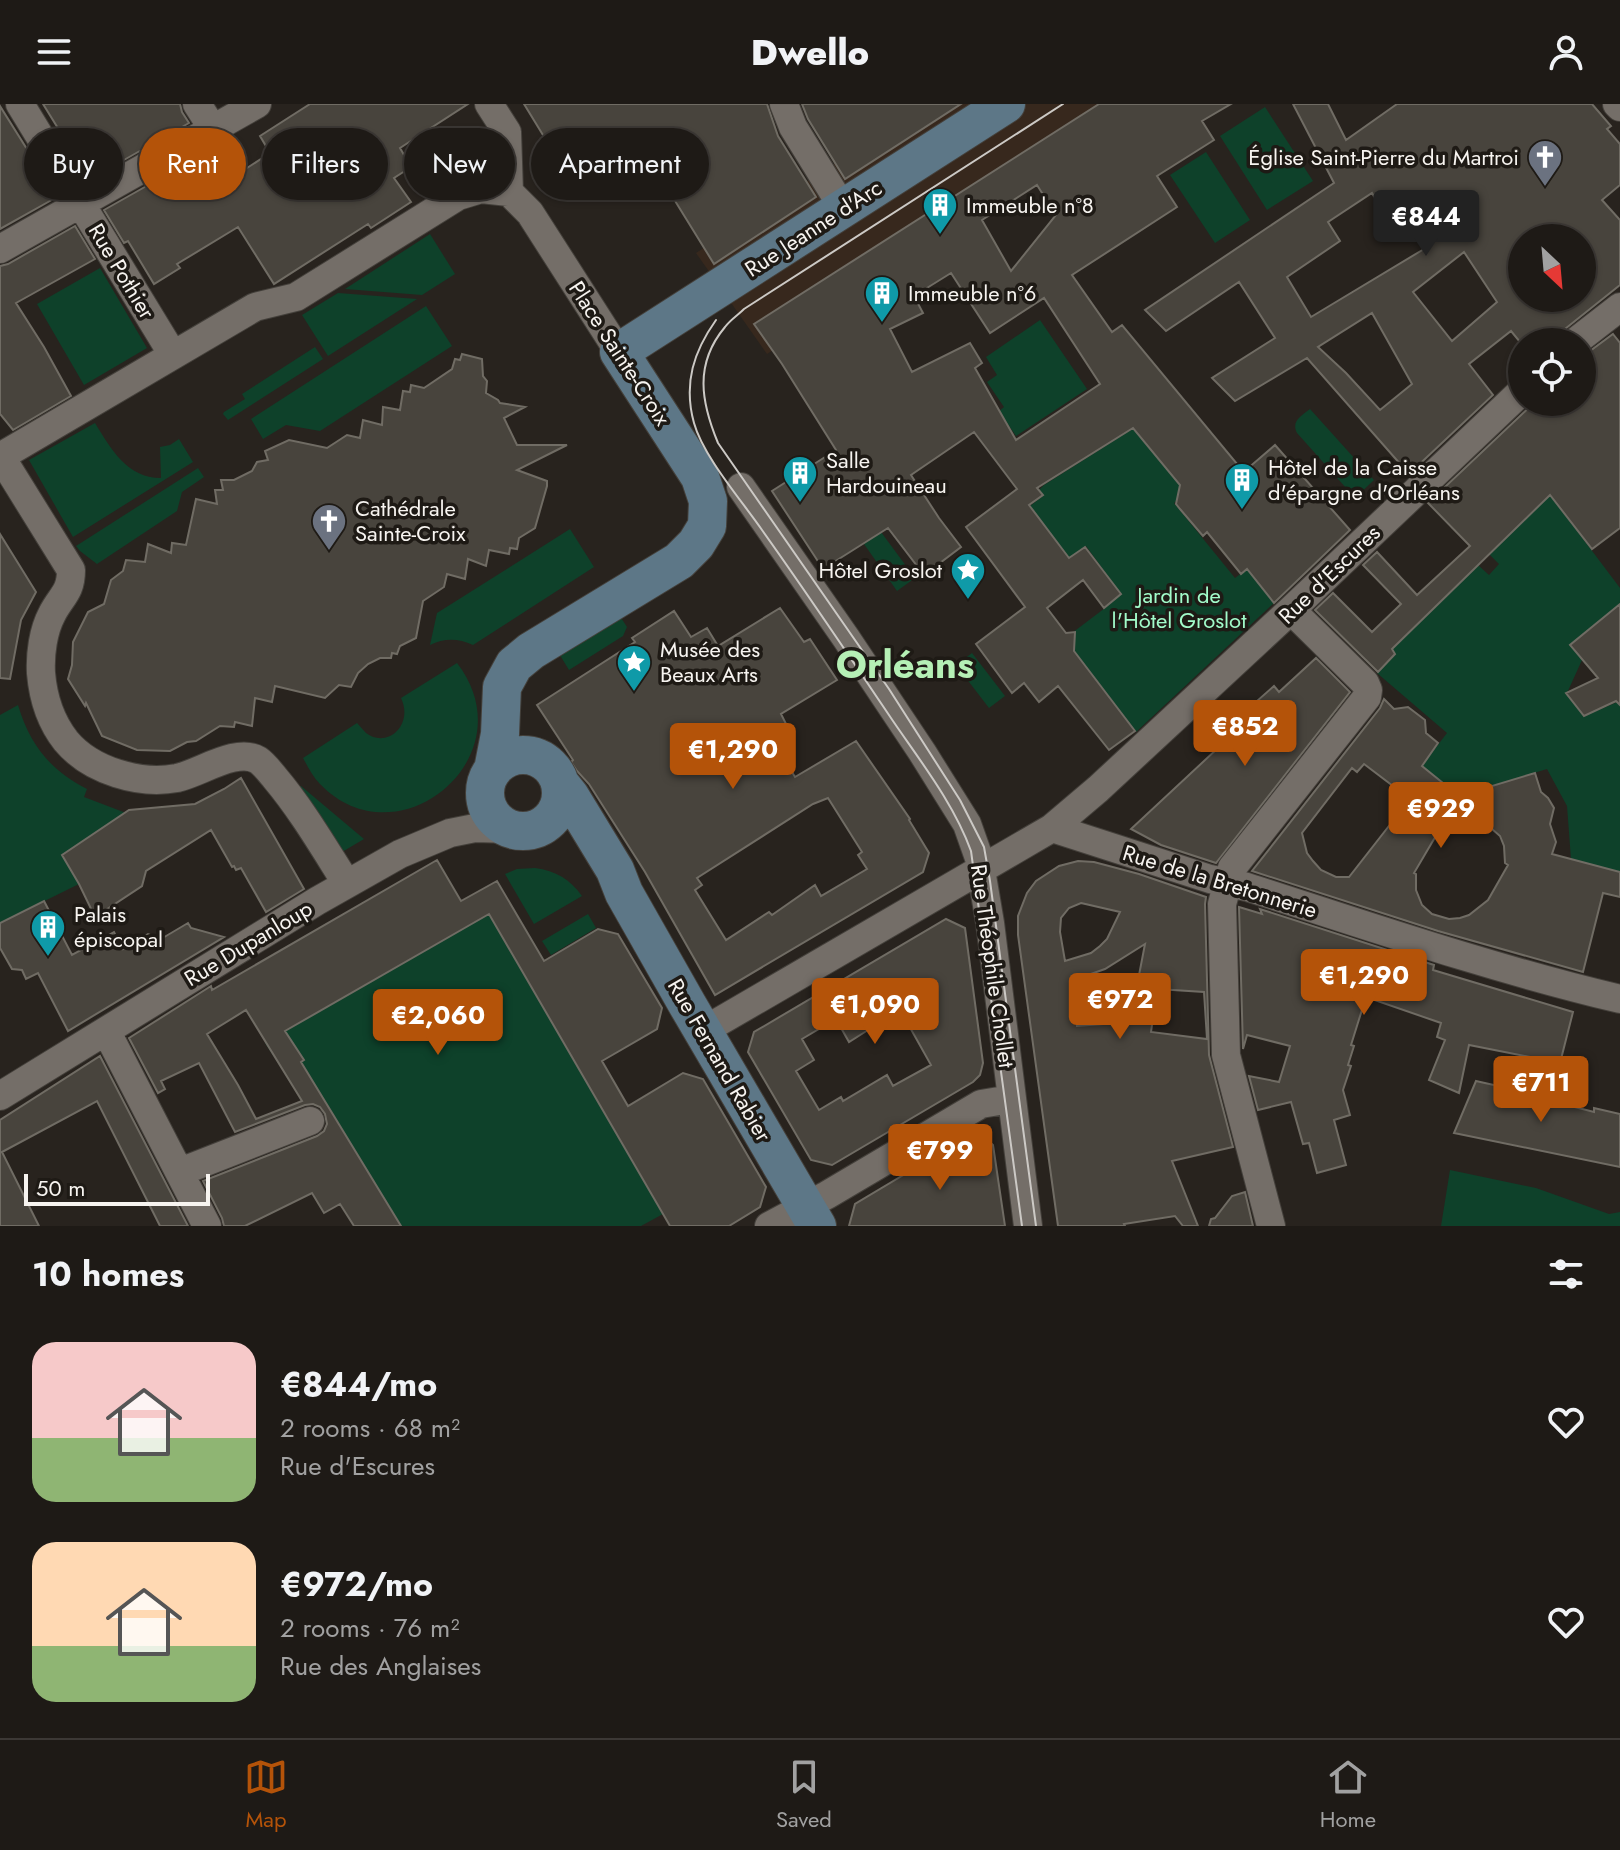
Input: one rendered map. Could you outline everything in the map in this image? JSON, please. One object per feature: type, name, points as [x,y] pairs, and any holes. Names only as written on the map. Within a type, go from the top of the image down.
[{"type":"street","name":"Rue Pothier","points":[[20,104],[173,355]]},
{"type":"street","points":[[197,104],[212,128]]},
{"type":"street","points":[[215,128],[257,104]]},
{"type":"street","points":[[489,104],[504,128]]},
{"type":"street","points":[[784,104],[793,127],[843,208]]},
{"type":"street","name":"Rue Jeanne d'Arc","points":[[619,352],[998,106]]},
{"type":"street","points":[[0,249],[139,171]]},
{"type":"street","name":"Place Sainte-Croix","points":[[511,674],[514,665],[531,651],[679,561],[696,544],[707,526],[708,501],[700,477],[530,213],[515,198]]},
{"type":"street","points":[[347,884],[288,793],[259,761],[249,757],[224,759],[196,773],[155,780],[125,777],[89,760],[67,742],[49,711],[41,672],[44,635],[52,614],[71,583],[71,570],[0,457],[255,307],[296,297],[452,200]]},
{"type":"street","points":[[1596,328],[1617,315]]},
{"type":"street","name":"Rue d'Escures","points":[[703,1031],[1052,828],[1291,610],[1508,404]]},
{"type":"street","name":"Rue Théophile Chollet","points":[[741,487],[922,752],[967,824],[979,858],[990,923],[1028,1226]]},
{"type":"street","points":[[1271,1226],[1226,1055],[1222,904],[1232,868],[1367,697],[1368,690],[1365,683],[1291,610]]},
{"type":"street","points":[[493,770],[500,734],[502,687],[511,674]]},
{"type":"street","name":"Rue Fernand Rabier","points":[[511,674],[515,702],[553,773],[615,870],[624,893],[811,1216]]},
{"type":"street","points":[[533,756],[553,773],[561,799],[550,820],[541,827],[520,829],[500,823],[492,814],[487,803],[488,779],[501,762],[511,757],[533,756]]},
{"type":"street","name":"Rue Dupanloup","points":[[0,1096],[400,854],[450,833],[475,828],[520,829]]},
{"type":"street","name":"Rue de la Bretonnerie","points":[[1052,828],[1469,959],[1620,999]]},
{"type":"street","name":"Rue Fernand Rabier","points":[[520,829],[562,842],[586,856],[624,893]]},
{"type":"street","points":[[112,1042],[207,1226]]},
{"type":"street","points":[[769,1226],[811,1216],[827,1195],[981,1104],[1011,1099]]},
{"type":"street","points":[[180,1172],[310,1121]]},
{"type":"shaded area","points":[[927,104],[1156,104],[767,354],[696,253]]},
{"type":"green space","points":[[1265,107],[1313,181],[1267,210],[1220,136]]},
{"type":"green space","points":[[1206,152],[1250,220],[1215,243],[1170,175]]},
{"type":"green space","points":[[430,234],[455,274],[422,295],[345,289]]},
{"type":"green space","points":[[100,268],[147,348],[84,385],[37,304]]},
{"type":"green space","points":[[338,293],[417,299],[328,356],[302,315]]},
{"type":"green space","points":[[426,306],[452,346],[320,431],[286,425],[263,439],[251,419]]},
{"type":"green space","points":[[1040,320],[1087,389],[1016,436],[999,411],[1004,407],[987,382],[997,375],[986,357]]},
{"type":"green space","points":[[315,347],[323,359],[228,420],[223,414],[245,399],[242,394]]},
{"type":"green space","points":[[1310,409],[1374,480],[1355,498],[1297,433],[1296,422]]},
{"type":"green space","points":[[95,423],[121,460],[149,477],[161,478],[160,447],[179,439],[193,462],[73,537],[29,460]]},
{"type":"green space","name":"Jardin de l'Hôtel Groslot","points":[[1134,428],[1186,493],[1174,503],[1235,578],[1247,569],[1274,603],[1136,732],[1070,645],[1072,633],[1121,594],[1086,546],[1069,558],[1030,506],[1043,496],[1039,490],[1044,485]]},
{"type":"green space","points":[[198,468],[204,477],[182,492],[177,511],[97,564],[76,546]]},
{"type":"green space","points":[[1550,495],[1620,588],[1620,604],[1571,645],[1582,660],[1567,693],[1584,716],[1620,701],[1620,872],[1571,859],[1567,806],[1547,769],[1459,796],[1421,767],[1447,733],[1377,673],[1395,654],[1392,649],[1478,565],[1489,575],[1499,564],[1489,554]]},
{"type":"green space","points":[[570,529],[594,567],[473,645],[451,640],[430,645],[437,613]]},
{"type":"green space","points":[[881,532],[915,578],[897,591],[864,544]]},
{"type":"green space","points":[[618,613],[627,627],[623,636],[569,670],[558,652]]},
{"type":"green space","points":[[972,653],[1005,696],[989,708],[956,665]]},
{"type":"green space","points":[[457,663],[475,698],[477,733],[466,764],[445,789],[417,806],[384,812],[351,806],[317,781],[303,758],[357,723],[374,737],[390,736],[396,732],[404,717],[401,698]]},
{"type":"green space","points":[[18,705],[35,744],[52,765],[87,789],[84,797],[126,813],[62,855],[79,884],[0,923],[0,715]]},
{"type":"green space","points":[[301,786],[364,839],[337,855],[295,789]]},
{"type":"green space","points":[[535,868],[562,877],[582,896],[534,924],[505,874],[517,869]]},
{"type":"green space","points":[[484,906],[663,1214],[641,1226],[401,1226],[301,1062],[304,1060],[302,1057],[282,1069],[265,1043],[473,923]]},
{"type":"green space","points":[[588,914],[596,928],[551,955],[542,941]]},
{"type":"green space","points":[[1450,1170],[1536,1188],[1609,1214],[1620,1212],[1620,1226],[1441,1226]]},
{"type":"building","points":[[43,104],[180,104],[189,123],[180,128],[139,128],[139,151],[123,161],[123,128],[58,128]]},
{"type":"building","points":[[310,104],[468,104],[431,128],[404,128],[404,145],[400,148],[404,155],[404,172],[394,178],[404,192],[404,200],[411,202],[371,228],[368,224],[274,284],[238,227],[177,264],[180,268],[154,284],[128,241],[124,243],[104,210],[139,190],[139,200],[246,200],[246,169],[262,158],[262,200],[388,200],[388,128],[272,128]]},
{"type":"building","points":[[524,104],[767,104],[778,136],[816,197],[714,264],[674,200],[709,200],[709,128],[539,128]]},
{"type":"building","points":[[802,104],[961,104],[845,179]]},
{"type":"building","points":[[1099,104],[1231,104],[1202,121],[1214,140],[1157,176],[1177,207],[1072,275],[1112,332],[1122,325],[1242,470],[1246,470],[1275,445],[1350,530],[1274,603],[1247,569],[1241,574],[1207,532],[1203,536],[1180,509],[1176,504],[1180,485],[1133,428],[1037,488],[1043,495],[1029,505],[1069,558],[1085,547],[1121,594],[1104,608],[1083,580],[1047,608],[1066,633],[1075,632],[1074,651],[1135,731],[1109,750],[1058,686],[1039,702],[1024,683],[1012,693],[976,644],[1025,607],[966,527],[1017,489],[974,432],[911,475],[961,547],[924,575],[888,528],[823,569],[772,491],[836,450],[754,324]],"holes":[[[1037,185],[1056,215],[1011,271],[982,220]],[[951,273],[990,333],[1044,298],[1100,384],[1016,440],[975,368],[982,363],[970,343],[912,372],[890,329],[923,313],[914,296]]]},
{"type":"building","points":[[1293,104],[1328,104],[1346,140],[1397,104],[1592,104],[1611,126],[1607,129],[1620,144],[1620,185],[1602,200],[1620,220],[1620,285],[1596,304],[1596,224],[1508,224],[1508,312],[1586,312],[1566,328],[1508,328],[1508,333],[1469,364],[1493,395],[1409,474],[1307,358],[1235,401],[1212,378],[1275,338],[1239,282],[1166,331],[1145,310],[1334,183]],"holes":[[[1372,193],[1379,205],[1395,195],[1429,246],[1311,317],[1287,277],[1340,241],[1328,222]],[[1464,252],[1497,302],[1452,341],[1413,292]],[[1372,313],[1412,384],[1380,410],[1318,347]]]},
{"type":"building","points":[[0,106],[24,144],[24,200],[52,200],[0,229]]},
{"type":"building","points":[[75,226],[95,259],[16,303],[71,396],[13,430],[0,414],[0,266]]},
{"type":"building","points":[[1613,334],[1620,343],[1620,528],[1592,549],[1550,495],[1392,649],[1395,654],[1378,672],[1315,610],[1333,593],[1372,632],[1401,604],[1363,565],[1377,552],[1417,595],[1470,546],[1428,503],[1520,416],[1596,416],[1596,347]]},
{"type":"building","name":"Cathédrale Sainte-Croix","points":[[462,354],[482,359],[486,393],[500,403],[525,407],[504,418],[517,445],[567,445],[517,470],[547,481],[547,486],[535,528],[519,538],[517,549],[510,548],[509,554],[489,550],[486,566],[468,559],[465,579],[447,574],[444,587],[423,601],[416,638],[400,646],[391,658],[380,658],[368,664],[358,673],[351,687],[339,685],[325,698],[275,686],[272,702],[255,698],[252,726],[235,722],[234,727],[220,726],[196,741],[170,751],[137,750],[102,736],[86,703],[85,706],[68,679],[73,642],[88,612],[104,604],[111,580],[123,571],[126,560],[145,562],[148,544],[171,553],[172,543],[186,545],[196,499],[217,504],[215,490],[223,490],[221,480],[234,480],[252,471],[257,462],[268,460],[265,451],[289,440],[327,448],[347,435],[360,438],[363,420],[382,425],[383,407],[400,410],[403,391],[410,392],[411,385],[424,388],[452,369],[455,359],[460,360]]},
{"type":"building","points":[[0,534],[36,592],[21,620],[10,679],[0,678]]},
{"type":"building","points":[[1620,604],[1620,705],[1616,701],[1584,716],[1566,693],[1598,678],[1570,645]]},
{"type":"building","points":[[780,608],[804,642],[810,639],[837,680],[781,714],[790,732],[778,749],[795,777],[856,741],[910,819],[929,853],[923,872],[715,995],[645,872],[589,784],[571,762],[573,760],[537,705],[635,642],[632,638],[674,611],[691,637],[707,628],[718,646]],"holes":[[[828,798],[862,852],[858,855],[867,869],[821,896],[815,885],[772,915],[769,912],[726,940],[695,890],[702,885],[697,878],[813,804]]]},
{"type":"building","points":[[1316,658],[1350,692],[1216,863],[1161,845],[1131,829],[1262,707],[1257,701],[1274,686],[1279,692]]},
{"type":"building","points":[[1384,699],[1394,709],[1408,707],[1425,720],[1426,733],[1438,743],[1422,766],[1459,796],[1535,773],[1541,792],[1554,808],[1550,824],[1556,842],[1552,854],[1620,872],[1620,897],[1603,893],[1583,972],[1438,931],[1252,871]],"holes":[[[1364,764],[1410,799],[1349,877],[1336,877],[1321,870],[1313,861],[1307,853],[1302,833],[1352,768],[1357,772]],[[1465,818],[1484,822],[1500,836],[1508,865],[1488,900],[1469,915],[1449,919],[1432,914],[1422,905],[1414,873],[1437,834],[1451,823]]]},
{"type":"building","points":[[241,778],[304,889],[266,912],[241,868],[236,870],[232,867],[211,830],[146,871],[142,886],[95,917],[62,855],[129,810],[195,804]]},
{"type":"building","points":[[437,860],[461,901],[497,881],[544,961],[598,929],[618,934],[662,1008],[657,1029],[602,1061],[628,1106],[683,1073],[703,1079],[766,1187],[760,1207],[729,1226],[670,1226],[489,914],[285,1031],[401,1226],[354,1226],[340,1204],[324,1213],[312,1193],[245,1226],[224,1226],[203,1181],[317,1136],[327,1124],[325,1114],[313,1104],[235,1132],[199,1063],[161,1081],[165,1089],[158,1093],[129,1038],[211,986],[212,990]],"holes":[[[246,1010],[302,1101],[256,1119],[207,1034]]]},
{"type":"building","points":[[1078,861],[1094,862],[1206,897],[1209,1055],[1233,1147],[1172,1161],[1198,1226],[1183,1226],[1175,1216],[1125,1226],[1058,1226],[1018,935],[1018,916],[1027,893],[1036,881],[1059,866]],"holes":[[[1081,903],[1120,912],[1107,939],[1100,946],[1091,953],[1065,961],[1061,918],[1069,908]],[[1145,944],[1130,1022],[1077,1026],[1071,981],[1105,969]],[[1157,989],[1204,992],[1207,1039],[1151,1032]]]},
{"type":"building","points":[[44,901],[72,955],[114,932],[123,949],[148,934],[161,939],[188,923],[191,928],[224,937],[68,1031],[38,973],[26,979],[22,970],[12,969],[0,948],[0,923]]},
{"type":"building","points":[[1239,907],[1262,914],[1260,909],[1434,965],[1433,970],[1573,1012],[1560,1063],[1469,1045],[1459,1093],[1429,1080],[1445,1040],[1437,1037],[1441,1023],[1366,997],[1351,1045],[1354,1046],[1348,1065],[1351,1066],[1343,1090],[1350,1115],[1334,1120],[1346,1165],[1317,1173],[1309,1143],[1303,1144],[1291,1102],[1258,1110],[1249,1076],[1279,1082],[1290,1046],[1247,1035],[1243,1049]]},
{"type":"building","points":[[946,919],[965,928],[983,1063],[980,1075],[832,1165],[811,1160],[748,1052],[754,1032]],"holes":[[[894,999],[931,1065],[893,1086],[887,1075],[843,1101],[841,1097],[819,1110],[796,1071],[814,1060],[802,1039],[836,1019],[849,1042],[868,1030],[861,1017]]]},
{"type":"building","points":[[100,1056],[188,1226],[160,1226],[97,1101],[2,1152],[39,1226],[0,1226],[0,1120]]},
{"type":"building","points":[[1476,1081],[1552,1098],[1551,1101],[1594,1112],[1594,1108],[1620,1114],[1620,1167],[1454,1133]]},
{"type":"building","points":[[972,1134],[984,1137],[993,1145],[1005,1226],[849,1226],[855,1204]]},
{"type":"building","points":[[1245,1192],[1253,1226],[1209,1226],[1211,1219],[1232,1196]]},
{"type":"tram line","points":[[1036,1226],[984,847],[960,800],[889,689],[718,443],[708,413],[704,384],[708,355],[715,341],[727,324],[744,309],[1063,104]]},
{"type":"tram line","points":[[716,320],[696,356],[690,381],[691,408],[699,436],[724,478],[936,784],[956,817],[971,851],[1022,1226]]},
{"type":"place","name":"Église Saint-Pierre du Martroi","points":[[1545,188]]},
{"type":"place","name":"Immeuble n°8","points":[[940,236]]},
{"type":"place","name":"Immeuble n°6","points":[[882,324]]},
{"type":"place","name":"Salle Hardouineau","points":[[800,504]]},
{"type":"place","name":"Hôtel de la Caisse d'épargne d'Orléans","points":[[1242,511]]},
{"type":"place","name":"Cathédrale Sainte-Croix","points":[[329,552]]},
{"type":"place","name":"Hôtel Groslot","points":[[968,601]]},
{"type":"place","name":"Musée des Beaux Arts","points":[[634,693]]},
{"type":"place","name":"Palais épiscopal","points":[[48,958]]},
{"type":"district","name":"Orléans","points":[[905,665]]}]
